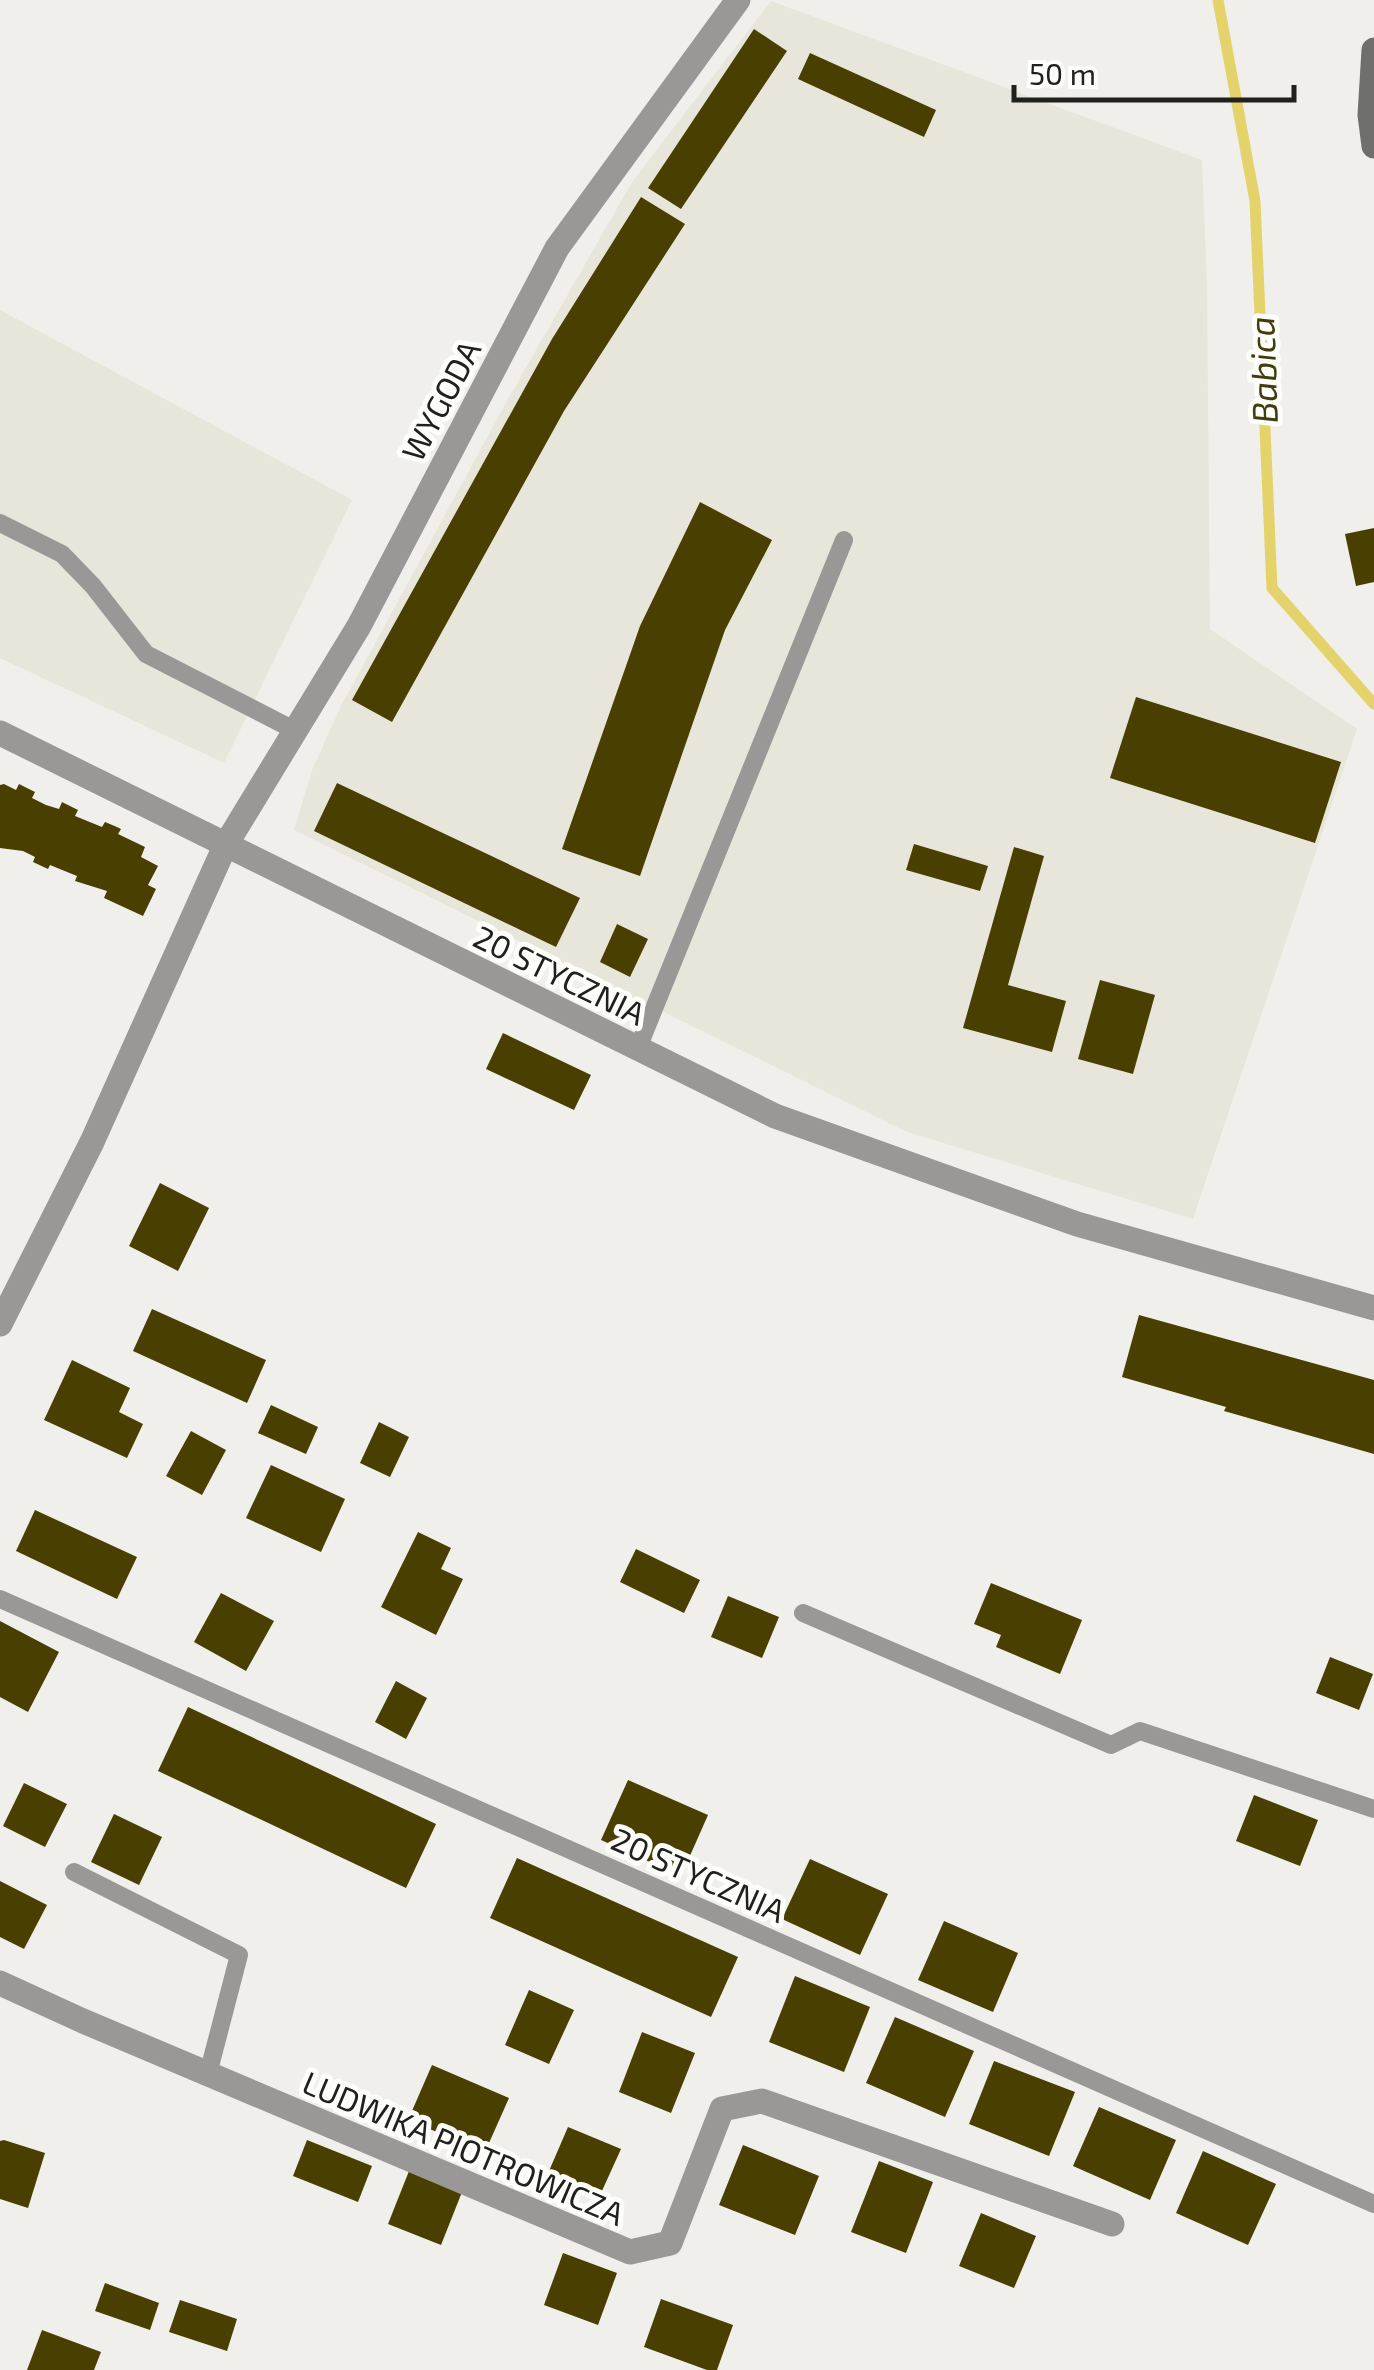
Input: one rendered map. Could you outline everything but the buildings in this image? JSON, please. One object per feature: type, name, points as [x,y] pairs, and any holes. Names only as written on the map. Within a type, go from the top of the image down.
[{"type":"street","name":"WYGODA","points":[[226,846],[359,626],[557,248],[738,0]]},
{"type":"street","points":[[1374,50],[1370,115],[1374,146]]},
{"type":"street","name":"20 STYCZNIA","points":[[0,733],[774,1116],[1077,1224],[1374,1308]]},
{"type":"street","points":[[0,1324],[92,1142],[226,846]]},
{"type":"street","name":"LUDWIKA PIOTROWICZA","points":[[0,1982],[630,2252],[670,2243],[722,2109],[762,2101],[1112,2224]]},
{"type":"lane","points":[[0,523],[62,554],[93,586],[146,654],[296,731]]},
{"type":"lane","points":[[638,1048],[844,540]]},
{"type":"lane","name":"20 STYCZNIA","points":[[0,1598],[1374,2204]]},
{"type":"lane","points":[[802,1613],[1111,1744],[1140,1731],[1374,1810]]},
{"type":"lane","points":[[74,1872],[239,1956],[208,2074]]},
{"type":"shaded area","points":[[771,1],[1202,160],[1210,629],[1357,729],[1193,1219],[907,1132],[294,830],[312,770],[342,704],[508,399],[632,182]]},
{"type":"shaded area","points":[[0,310],[352,500],[224,763],[0,658]]},
{"type":"waterway","name":"Babica","points":[[1218,0],[1255,201],[1272,588],[1374,704]]}]
